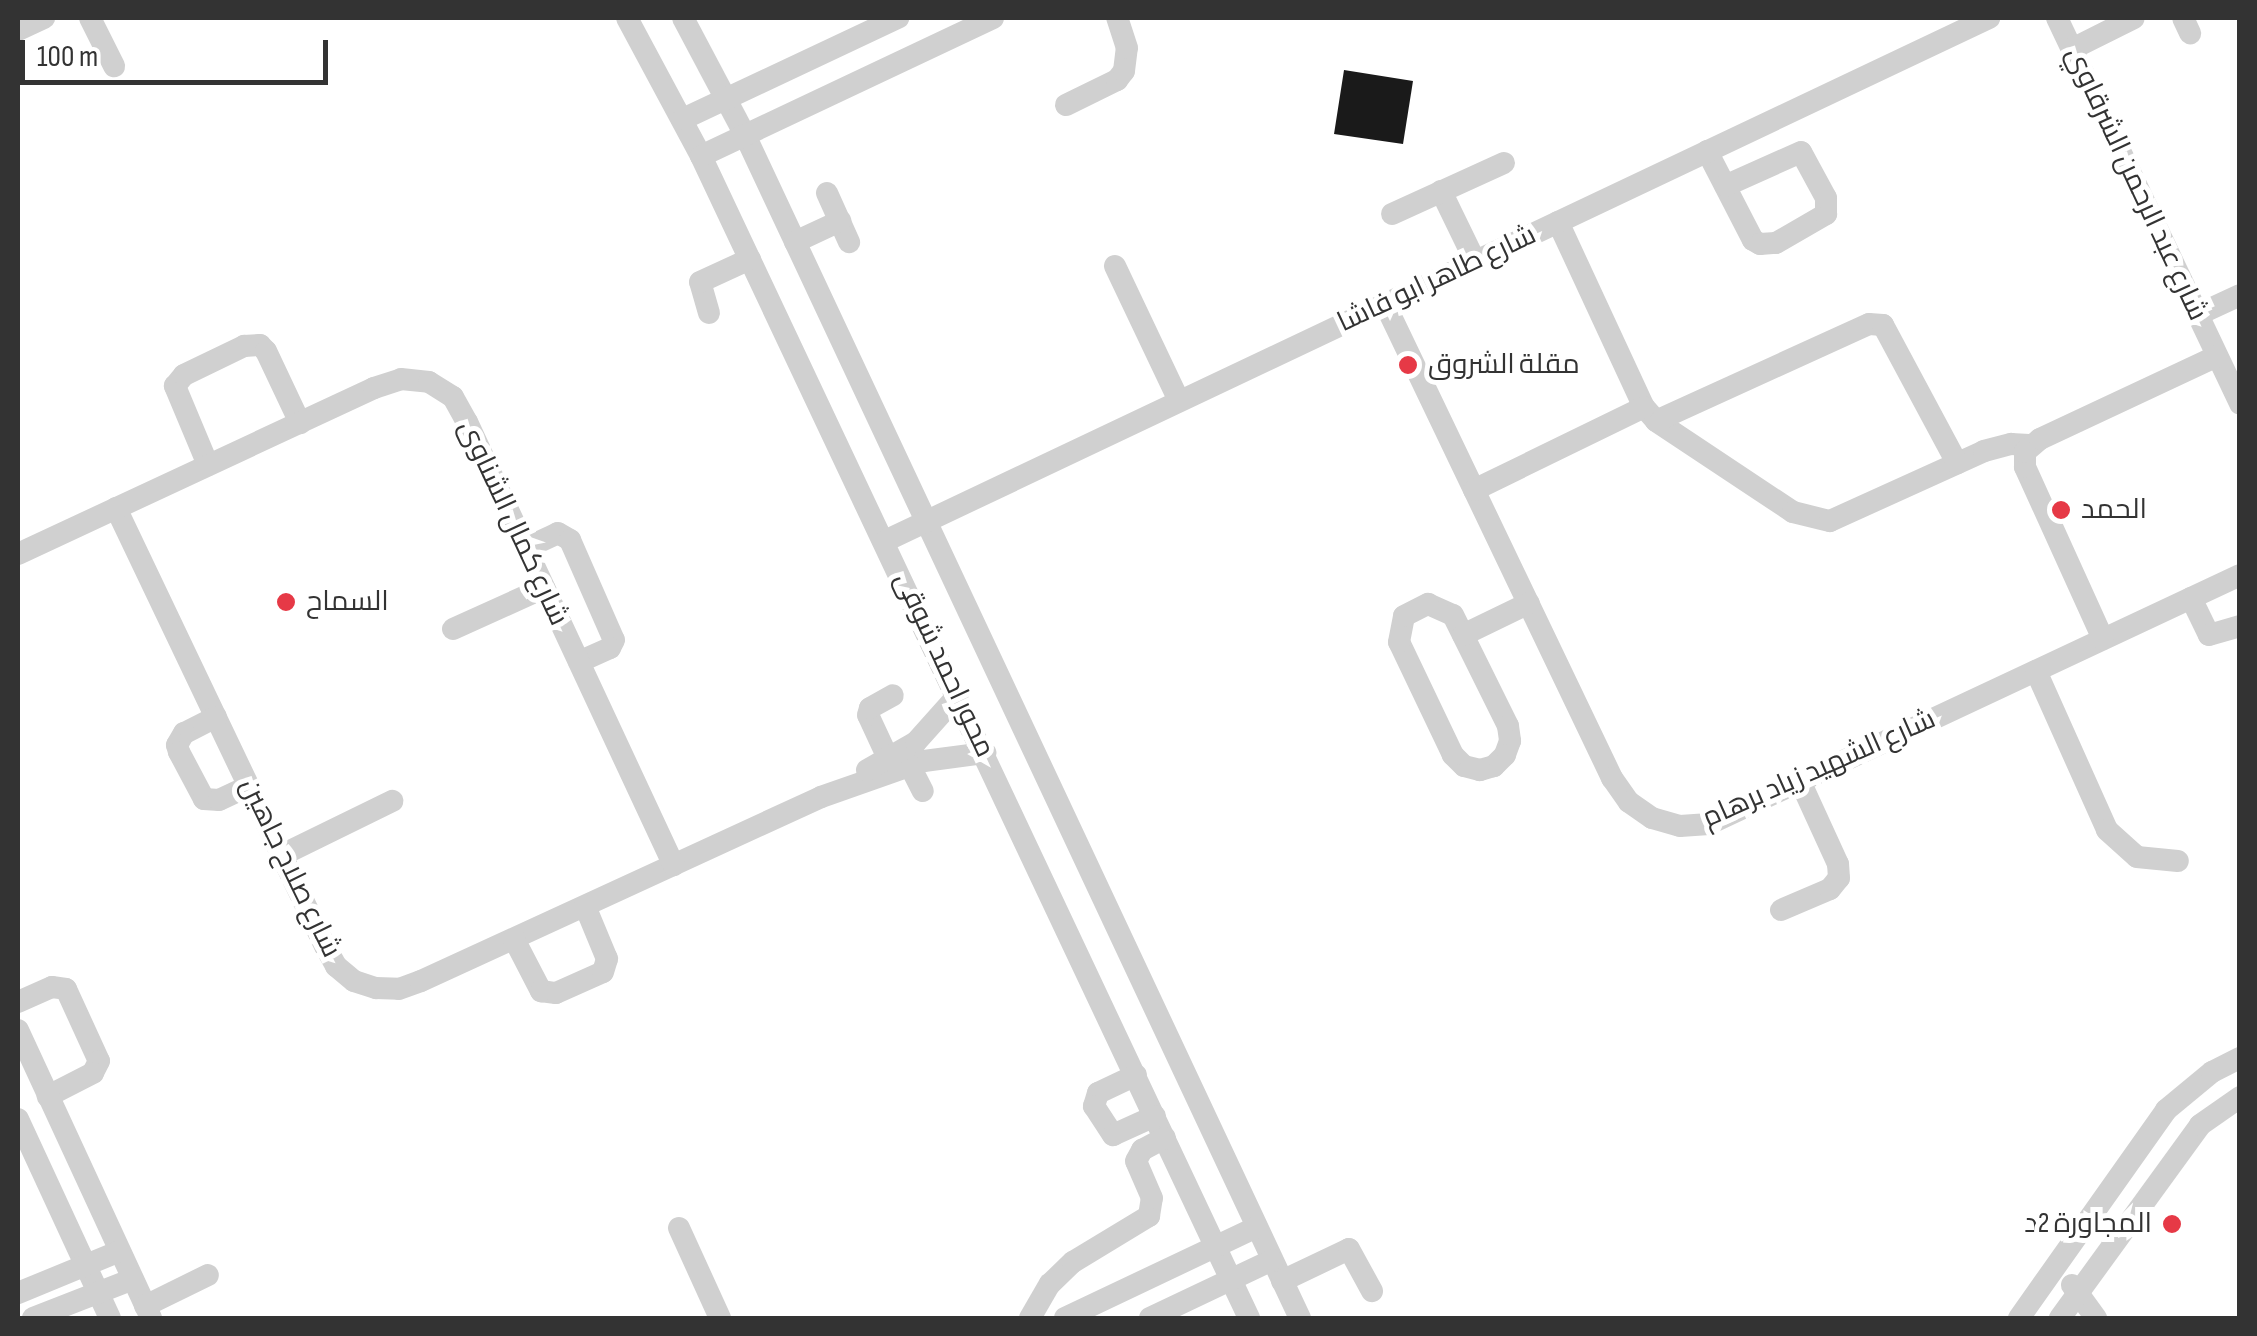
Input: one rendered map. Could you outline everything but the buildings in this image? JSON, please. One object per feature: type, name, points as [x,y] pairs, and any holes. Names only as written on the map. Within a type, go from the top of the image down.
[{"type":"street","points":[[18,30],[44,18]]},
{"type":"street","points":[[90,18],[114,66]]},
{"type":"street","name":"محور احمد شوقى","points":[[628,18],[683,119],[958,695],[1216,1246],[1240,1315]]},
{"type":"street","name":"محور احمد شوقى","points":[[683,18],[745,135],[1300,1318]]},
{"type":"street","points":[[683,119],[898,18]]},
{"type":"street","points":[[701,156],[994,18]]},
{"type":"street","points":[[1066,105],[1117,80],[1124,71],[1127,48],[1117,18]]},
{"type":"street","name":"شارع طاهر ابو فاشا","points":[[885,541],[1988,18]]},
{"type":"street","name":"شارع عبد الرحمن الشرقاوي","points":[[2057,18],[2240,404]]},
{"type":"street","points":[[2072,49],[2134,18]]},
{"type":"street","points":[[1707,151],[1725,186],[1753,240],[1760,244],[1776,242],[1826,214],[1826,198],[1802,152],[1725,186]]},
{"type":"street","points":[[1392,214],[1504,163]]},
{"type":"street","points":[[1441,192],[1474,261]]},
{"type":"street","points":[[795,242],[844,231],[827,193]]},
{"type":"street","points":[[1558,222],[1650,414],[1809,518],[1830,521],[2000,446],[2029,445],[2217,356]]},
{"type":"street","points":[[708,313],[700,282],[750,258]]},
{"type":"street","points":[[1115,266],[1180,402]]},
{"type":"street","points":[[2198,314],[2240,295]]},
{"type":"street","name":"شارع الشهيد زياد برهام","points":[[1385,304],[1612,778],[1628,802],[1652,818],[1680,826],[1709,824],[2240,575]]},
{"type":"street","points":[[1474,490],[1869,324],[1883,325],[1957,463]]},
{"type":"street","points":[[208,465],[175,386],[184,374],[244,346],[260,345],[266,351],[300,423]]},
{"type":"street","name":"شارع كمال الشناوى","points":[[18,554],[400,379],[429,382],[452,398],[467,422],[674,865]]},
{"type":"street","points":[[2029,445],[2025,467],[2103,639]]},
{"type":"street","name":"شارع صلاح جاهين","points":[[116,508],[336,966],[354,980],[376,988],[410,985],[899,762],[985,753]]},
{"type":"street","points":[[526,548],[558,534],[570,540],[614,640],[610,648],[579,662]]},
{"type":"street","points":[[453,630],[544,588]]},
{"type":"street","points":[[2191,598],[2209,635],[2240,626]]},
{"type":"street","points":[[1462,636],[1528,603]]},
{"type":"street","points":[[1428,604],[1452,615],[1462,636],[1508,726],[1510,741],[1505,756],[1494,766],[1480,770],[1464,766],[1453,755],[1399,642],[1399,629],[1415,608],[1428,604]]},
{"type":"street","points":[[2036,671],[2107,830],[2137,856],[2178,861]]},
{"type":"street","points":[[893,695],[870,708],[868,714],[923,792]]},
{"type":"street","name":"شارع صلاح جاهين","points":[[899,762],[958,695]]},
{"type":"street","points":[[216,717],[184,733],[177,745],[179,752],[204,799],[219,800],[249,786]]},
{"type":"street","points":[[1782,910],[1830,889],[1839,878],[1838,864],[1800,781]]},
{"type":"street","points":[[282,855],[392,801]]},
{"type":"street","points":[[514,938],[542,992],[556,993],[602,972],[607,959],[585,906]]},
{"type":"street","points":[[18,1002],[52,988],[66,989],[99,1060],[93,1073],[48,1096]]},
{"type":"street","points":[[18,1030],[148,1312],[208,1275]]},
{"type":"street","points":[[2019,1318],[2166,1110],[2212,1072],[2240,1058]]},
{"type":"street","points":[[1136,1075],[1094,1096],[1100,1118],[1113,1135],[1155,1116]]},
{"type":"street","points":[[2060,1318],[2200,1125],[2240,1097]]},
{"type":"street","points":[[18,1118],[110,1318]]},
{"type":"street","points":[[1030,1318],[1050,1284],[1073,1262],[1149,1216],[1152,1198],[1138,1168],[1137,1154],[1166,1138]]},
{"type":"street","points":[[1065,1318],[1257,1227]]},
{"type":"street","points":[[679,1228],[720,1318]]},
{"type":"street","points":[[1150,1318],[1231,1280],[1349,1249],[1372,1292]]},
{"type":"street","points":[[18,1293],[120,1252]]},
{"type":"street","points":[[2057,1265],[2096,1318]]},
{"type":"street","points":[[33,1318],[133,1279]]},
{"type":"place","name":"مقلة الشروق","points":[[1408,365]]},
{"type":"place","name":"الحمد","points":[[2061,510]]},
{"type":"place","name":"السماح","points":[[286,602]]},
{"type":"place","name":"المجاورة 2د","points":[[2172,1224]]}]
